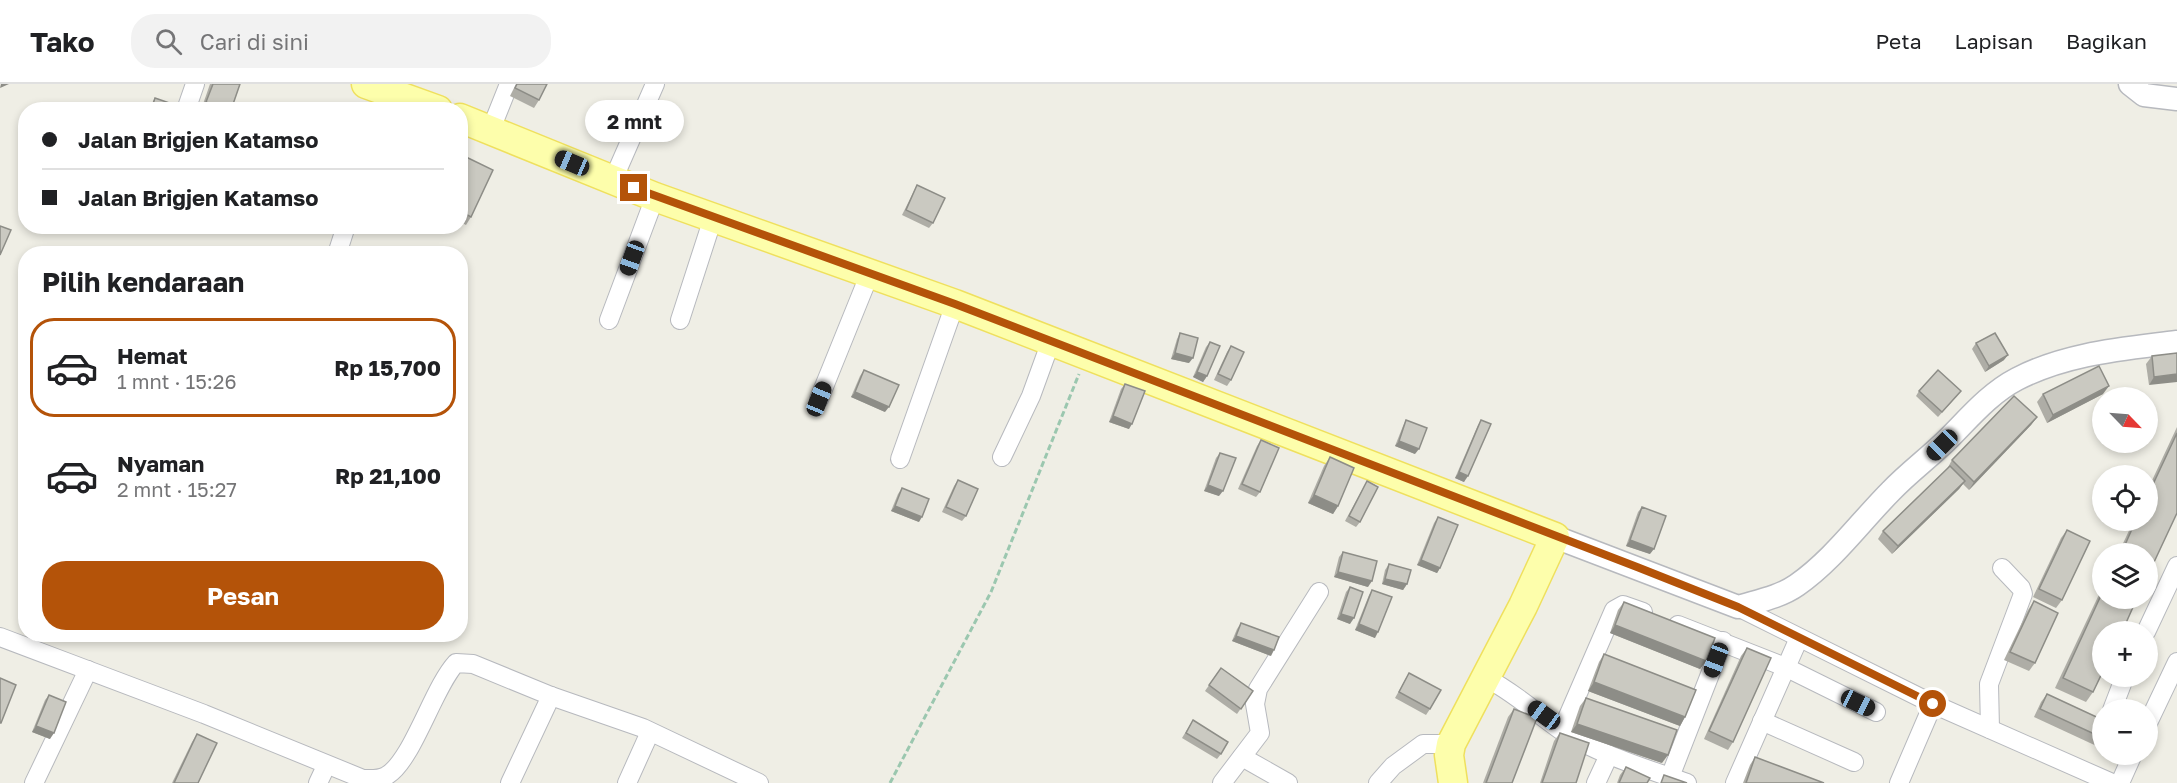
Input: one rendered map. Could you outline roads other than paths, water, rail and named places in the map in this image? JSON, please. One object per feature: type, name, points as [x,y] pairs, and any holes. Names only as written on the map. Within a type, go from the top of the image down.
[{"type":"main road","points":[[379,95],[407,102]]},
{"type":"main road","points":[[468,121],[655,197],[955,304],[1555,537],[1450,744],[1449,755],[1453,783]]},
{"type":"street","points":[[189,102],[195,84]]},
{"type":"street","points":[[491,129],[509,84]]},
{"type":"street","points":[[613,180],[655,84]]},
{"type":"street","points":[[2130,84],[2144,95],[2177,99]]},
{"type":"street","points":[[609,320],[655,197]]},
{"type":"street","points":[[680,320],[713,218]]},
{"type":"street","points":[[819,399],[870,273]]},
{"type":"street","points":[[900,459],[955,304]]},
{"type":"street","points":[[1002,457],[1031,396],[1051,341]]},
{"type":"street","points":[[1738,607],[1781,594],[1797,585],[1988,398],[2016,380],[2042,368],[2093,353],[2177,342]]},
{"type":"street","points":[[1555,537],[1738,607],[1933,704],[2112,783]]},
{"type":"street","points":[[2151,621],[2177,566]]},
{"type":"street","points":[[1990,729],[1989,684],[2021,605],[2023,594],[2021,588],[2002,568]]},
{"type":"street","points":[[1222,783],[1260,733],[1255,704],[1258,689],[1319,592]]},
{"type":"street","points":[[1562,730],[1611,615],[1618,606],[1627,606],[1723,641],[1876,712]]},
{"type":"street","points":[[0,637],[204,714],[326,766],[363,779],[379,779],[389,774],[401,761],[456,663],[473,664],[551,696],[650,732],[759,783]]},
{"type":"street","points":[[1735,783],[1799,638]]},
{"type":"street","points":[[1485,678],[1521,698],[1562,730],[1609,755],[1679,780],[1723,641]]},
{"type":"street","points":[[2158,702],[2177,662]]},
{"type":"street","points":[[34,783],[88,670]]},
{"type":"street","points":[[510,783],[551,696]]},
{"type":"street","points":[[1899,783],[1933,704]]},
{"type":"street","points":[[1762,721],[1854,762]]},
{"type":"street","points":[[627,783],[650,732]]},
{"type":"street","points":[[1378,783],[1393,766],[1423,744],[1450,744]]},
{"type":"street","points":[[1596,783],[1609,755]]},
{"type":"street","points":[[1242,757],[1288,783]]},
{"type":"street","points":[[2120,783],[2128,765]]},
{"type":"street","points":[[318,783],[326,766]]}]
